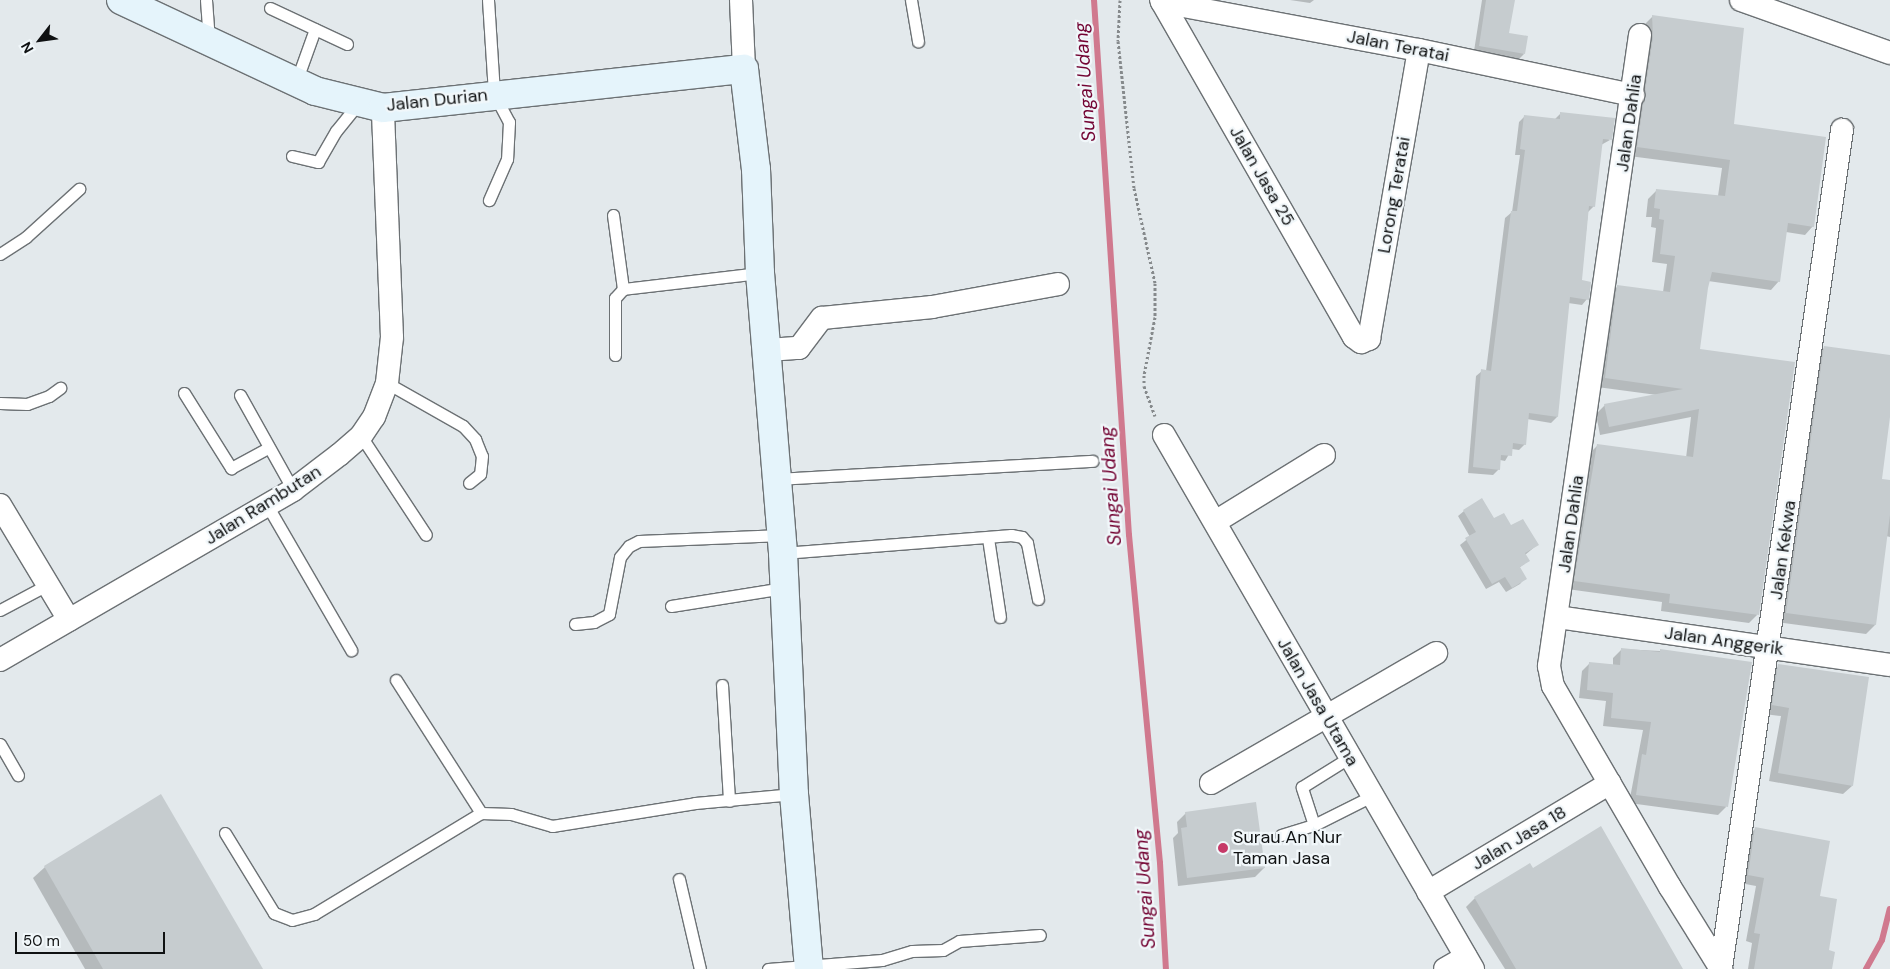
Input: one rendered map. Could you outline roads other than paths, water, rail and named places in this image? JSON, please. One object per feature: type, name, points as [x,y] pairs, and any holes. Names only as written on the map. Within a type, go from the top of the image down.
[{"type":"street","name":"Jalan Durian","points":[[121,0],[315,91],[371,105],[744,69]]},
{"type":"street","points":[[742,0],[744,69],[756,170],[760,273],[783,544],[794,794],[809,967]]},
{"type":"street","points":[[1741,0],[1890,53]]},
{"type":"street","name":"Jalan Teratai","points":[[1162,1],[1419,50],[1633,95]]},
{"type":"street","name":"Jalan Jasa 25","points":[[1162,1],[1354,337],[1361,342],[1369,339]]},
{"type":"street","name":"Jalan Dahlia","points":[[1640,36],[1633,95],[1550,657],[1553,686],[1721,969]]},
{"type":"street","name":"Lorong Teratai","points":[[1369,339],[1419,50]]},
{"type":"street","name":"Jalan Rambutan","points":[[0,660],[293,490],[361,436],[374,418],[388,383],[392,337],[371,105]]},
{"type":"street","name":"Jalan Kekwa","points":[[1721,969],[1770,647],[1842,130]]},
{"type":"street","points":[[768,350],[799,348],[822,318],[932,307],[1058,284]]},
{"type":"street","name":"Jalan Jasa Utama","points":[[1164,435],[1469,963]]},
{"type":"street","points":[[1215,522],[1324,455]]},
{"type":"street","points":[[0,505],[69,620]]},
{"type":"street","name":"Jalan Anggerik","points":[[1557,617],[1890,665]]},
{"type":"street","points":[[1211,783],[1328,718],[1436,653]]},
{"type":"street","name":"Jalan Jasa 18","points":[[1428,892],[1610,783]]},
{"type":"street","points":[[1445,969],[1469,963]]},
{"type":"lane","points":[[206,0],[209,42]]},
{"type":"lane","points":[[488,0],[494,94],[509,122],[507,159],[489,200]]},
{"type":"lane","points":[[911,0],[918,41]]},
{"type":"lane","points":[[270,8],[347,44]]},
{"type":"lane","points":[[296,82],[315,29]]},
{"type":"lane","points":[[292,156],[318,162],[336,131],[371,105]]},
{"type":"lane","points":[[0,254],[26,237],[80,189]]},
{"type":"lane","points":[[613,215],[623,288]]},
{"type":"lane","points":[[615,356],[615,298],[623,288],[760,273]]},
{"type":"lane","points":[[388,383],[463,426],[475,439],[482,456],[480,474],[469,483]]},
{"type":"lane","points":[[0,404],[27,404],[49,396],[60,388]]},
{"type":"lane","points":[[184,393],[231,468],[268,448]]},
{"type":"lane","points":[[240,395],[293,490]]},
{"type":"lane","points":[[361,436],[426,535]]},
{"type":"lane","points":[[778,479],[1092,461]]},
{"type":"lane","points":[[266,505],[351,650]]},
{"type":"lane","points":[[575,624],[594,622],[609,614],[620,557],[629,546],[640,541],[783,544],[988,538],[1011,535],[1022,537],[1028,543],[1038,599]]},
{"type":"lane","points":[[988,538],[1000,617]]},
{"type":"lane","points":[[0,610],[47,585]]},
{"type":"lane","points":[[671,606],[784,588]]},
{"type":"lane","points":[[396,680],[481,813]]},
{"type":"lane","points":[[722,684],[729,801]]},
{"type":"lane","points":[[0,744],[18,775]]},
{"type":"lane","points":[[1314,826],[1302,787],[1350,757]]},
{"type":"lane","points":[[225,833],[274,913],[292,920],[314,914],[481,813],[511,814],[552,826],[729,801],[794,794]]},
{"type":"lane","points":[[1282,835],[1314,826],[1372,796]]},
{"type":"lane","points":[[679,879],[700,969]]},
{"type":"lane","points":[[768,969],[882,960],[912,951],[943,950],[959,941],[1040,935]]},
{"type":"waterway","name":"Sungai Udang","points":[[1094,0],[1129,535],[1160,863],[1166,969]]},
{"type":"waterway","name":"Sungai Udang","points":[[1866,969],[1882,940],[1890,909]]},
{"type":"place","name":"Surau An Nur Taman Jasa","points":[[1223,848]]}]
